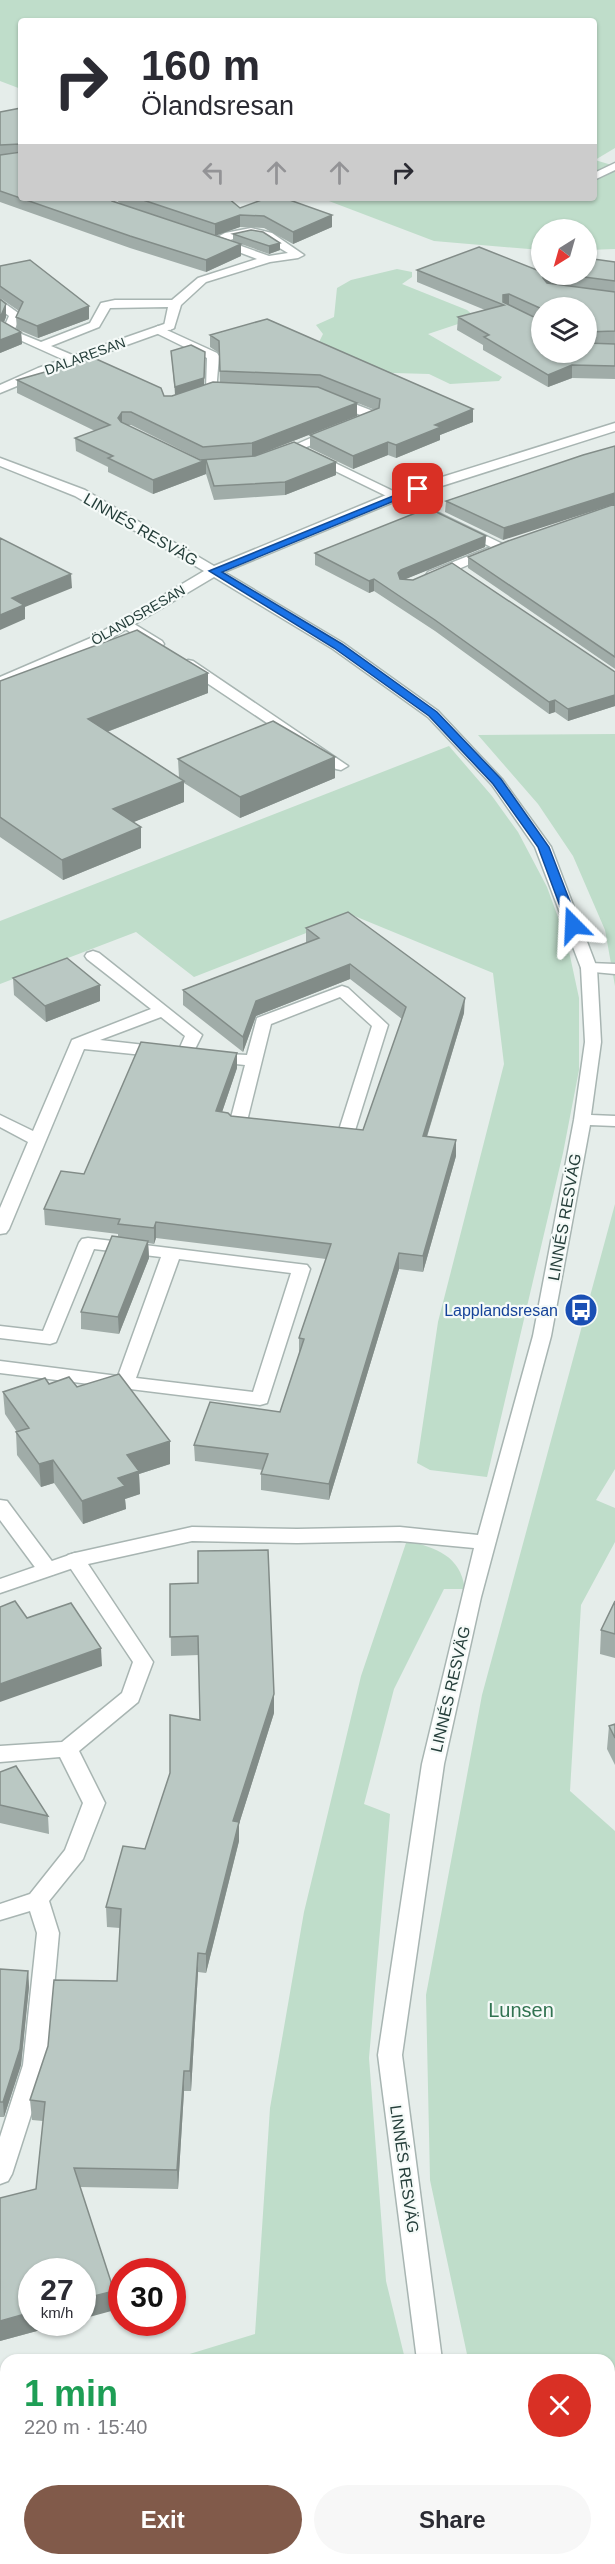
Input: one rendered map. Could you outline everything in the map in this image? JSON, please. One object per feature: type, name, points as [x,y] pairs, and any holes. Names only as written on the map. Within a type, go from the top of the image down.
[{"type":"street","points":[[597,176],[615,166]]},
{"type":"street","points":[[597,178],[615,183]]},
{"type":"street","points":[[213,390],[213,356],[164,328],[175,304],[202,280],[268,259],[298,255],[279,240],[254,231],[240,231],[211,239],[268,259]]},
{"type":"street","points":[[0,303],[15,315],[4,332],[73,360]]},
{"type":"street","points":[[41,346],[95,326],[105,305],[115,303],[175,304]]},
{"type":"street","name":"DALARESAN","points":[[0,389],[164,328]]},
{"type":"street","points":[[320,394],[374,416],[289,450],[507,546],[458,570],[416,582]]},
{"type":"street","name":"ÖLANDSRESAN","points":[[0,682],[98,640],[214,571],[396,496],[615,427]]},
{"type":"street","name":"LINNÉS RESVÄG","points":[[0,462],[80,493],[338,646],[433,714],[497,782],[543,847],[589,968],[593,1042],[582,1120],[542,1336],[471,1596],[434,1764],[390,2055],[429,2354]]},
{"type":"street","points":[[126,623],[341,766]]},
{"type":"street","points":[[93,956],[194,1035],[185,1054]]},
{"type":"street","points":[[589,968],[615,969]]},
{"type":"street","points":[[269,1128],[237,1125],[263,1021],[342,991],[380,1025],[346,1136],[313,1133]]},
{"type":"street","points":[[0,1229],[78,1043],[161,1011]]},
{"type":"street","points":[[78,1043],[254,1061]]},
{"type":"street","points":[[0,1120],[37,1140]]},
{"type":"street","points":[[582,1120],[615,1121]]},
{"type":"street","points":[[0,1332],[50,1338],[88,1243],[301,1269],[260,1399],[0,1367]]},
{"type":"street","points":[[125,1382],[172,1253]]},
{"type":"street","points":[[0,1506],[47,1569]]},
{"type":"street","points":[[0,1586],[75,1560],[192,1534],[297,1536],[400,1533],[487,1543]]},
{"type":"street","points":[[0,1754],[67,1749],[131,1697],[143,1662],[75,1560]]},
{"type":"street","points":[[0,1912],[38,1900],[75,1852],[94,1803],[67,1749]]},
{"type":"street","points":[[0,2174],[34,2065],[48,1933],[38,1900]]},
{"type":"green space","points":[[0,0],[615,0],[615,148],[597,159],[597,18],[18,18],[18,88],[0,81]]},
{"type":"green space","points":[[597,161],[615,166],[615,249],[597,250],[597,219],[531,219],[531,249],[434,241],[329,201],[597,201]]},
{"type":"green space","points":[[397,269],[412,272],[412,277],[402,284],[467,310],[476,318],[428,334],[502,377],[499,381],[450,384],[429,374],[359,372],[316,348],[323,334],[316,325],[334,317],[337,288],[351,280]]},
{"type":"green space","points":[[615,734],[615,986],[605,930],[573,856],[538,804],[478,735]]},
{"type":"green space","points":[[449,746],[492,796],[518,832],[547,887],[567,942],[579,998],[579,1070],[563,1153],[487,1477],[430,1470],[417,1463],[438,1322],[504,1064],[493,973],[352,915],[194,977],[136,932],[0,984],[0,921]]},
{"type":"green space","name":"Lunsen","points":[[615,1204],[615,1469],[596,1500],[615,1508],[615,1542],[581,1605],[570,1791],[615,1831],[615,2354],[467,2354],[430,2180],[426,1995],[482,1695]]},
{"type":"green space","points":[[407,1540],[445,1555],[458,1568],[465,1589],[444,1589],[394,1689],[364,1804],[390,1814],[369,2058],[386,2281],[404,2354],[190,2354],[255,2334],[270,2108],[304,1912],[361,1676]]},
{"type":"building","points":[[18,109],[18,144],[0,145],[0,112]]},
{"type":"building","points":[[18,152],[18,197],[0,191],[0,155]]},
{"type":"building","points":[[29,201],[112,201],[241,244],[206,260]]},
{"type":"building","points":[[146,201],[232,201],[240,208],[259,201],[292,201],[332,215],[293,232],[264,216],[240,215],[215,224]]},
{"type":"building","points":[[251,230],[263,232],[280,243],[269,246],[233,234]]},
{"type":"building","points":[[479,247],[531,268],[531,285],[562,285],[615,292],[615,331],[597,332],[597,297],[531,297],[531,304],[509,294],[503,295],[503,302],[531,316],[531,363],[597,363],[597,343],[615,344],[615,366],[572,365],[548,375],[484,337],[489,335],[458,317],[504,305],[417,270]]},
{"type":"building","points":[[30,260],[89,306],[37,326],[16,317],[23,302],[0,286],[0,266]]},
{"type":"building","points":[[597,260],[615,262],[615,281],[597,279]]},
{"type":"building","points":[[0,299],[6,304],[0,318]]},
{"type":"building","points":[[267,319],[473,409],[435,425],[441,427],[396,445],[388,442],[353,456],[310,435],[379,408],[380,399],[320,375],[220,371],[219,341],[210,335]]},
{"type":"building","points":[[0,320],[21,332],[0,340]]},
{"type":"building","points":[[191,345],[205,352],[204,378],[175,387],[171,351]]},
{"type":"building","points":[[94,358],[161,388],[164,396],[172,396],[213,382],[318,387],[357,403],[252,443],[203,447],[131,412],[122,412],[118,418],[121,422],[200,460],[255,456],[294,442],[336,462],[285,482],[214,486],[206,460],[153,480],[108,458],[113,456],[75,438],[110,425],[17,380]]},
{"type":"building","points":[[615,446],[615,493],[504,528],[446,501],[583,455]]},
{"type":"building","points":[[615,504],[615,657],[468,557],[508,541]]},
{"type":"building","points":[[428,508],[486,536],[401,570],[398,573],[400,579],[413,580],[452,563],[615,672],[615,695],[568,709],[555,700],[549,702],[374,579],[369,581],[315,553]]},
{"type":"building","points":[[0,538],[71,574],[12,598],[24,605],[0,615]]},
{"type":"building","points":[[137,630],[208,673],[88,719],[184,781],[113,809],[141,827],[62,860],[0,817],[0,681]]},
{"type":"building","points":[[273,721],[335,757],[240,797],[178,759]]},
{"type":"building","points":[[348,912],[465,998],[423,1136],[456,1140],[423,1256],[399,1253],[329,1484],[261,1474],[268,1454],[194,1445],[210,1402],[280,1412],[304,1339],[299,1338],[331,1244],[156,1222],[154,1228],[118,1224],[120,1219],[44,1209],[61,1171],[84,1174],[141,1042],[237,1053],[216,1111],[228,1113],[231,1116],[363,1130],[406,1007],[350,964],[256,1001],[243,1037],[183,990],[319,938],[306,928]]},
{"type":"building","points":[[67,958],[100,985],[45,1006],[13,978]]},
{"type":"building","points":[[112,1236],[148,1241],[118,1317],[81,1312]]},
{"type":"building","points":[[119,1374],[170,1441],[127,1455],[139,1471],[118,1478],[125,1486],[82,1501],[53,1460],[39,1464],[16,1432],[29,1428],[3,1392],[45,1378],[49,1384],[69,1377],[77,1387]]},
{"type":"building","points":[[268,1550],[274,1694],[233,1821],[239,1822],[206,1954],[198,1953],[190,2071],[184,2071],[177,2170],[74,2168],[108,2273],[108,2292],[96,2296],[96,2258],[18,2258],[18,2316],[0,2321],[0,2198],[36,2189],[45,2102],[30,2100],[48,2046],[54,1980],[117,1981],[121,1909],[106,1907],[123,1846],[145,1849],[170,1773],[170,1715],[200,1720],[198,1636],[170,1637],[170,1584],[198,1583],[198,1551]]},
{"type":"building","points":[[15,1601],[27,1618],[71,1603],[101,1648],[0,1684],[0,1607]]},
{"type":"building","points":[[615,1601],[615,1634],[601,1630]]},
{"type":"building","points":[[615,1724],[615,1738],[609,1726]]},
{"type":"building","points":[[16,1766],[48,1816],[0,1805],[0,1772]]},
{"type":"building","points":[[0,1969],[28,1971],[20,2049],[3,2102],[0,2102]]},
{"type":"place","name":"Lapplandsresan","points":[[581,1310]]},
{"type":"route","points":[[418,489],[214,571],[338,646],[433,714],[497,782],[543,847],[573,925]]}]
